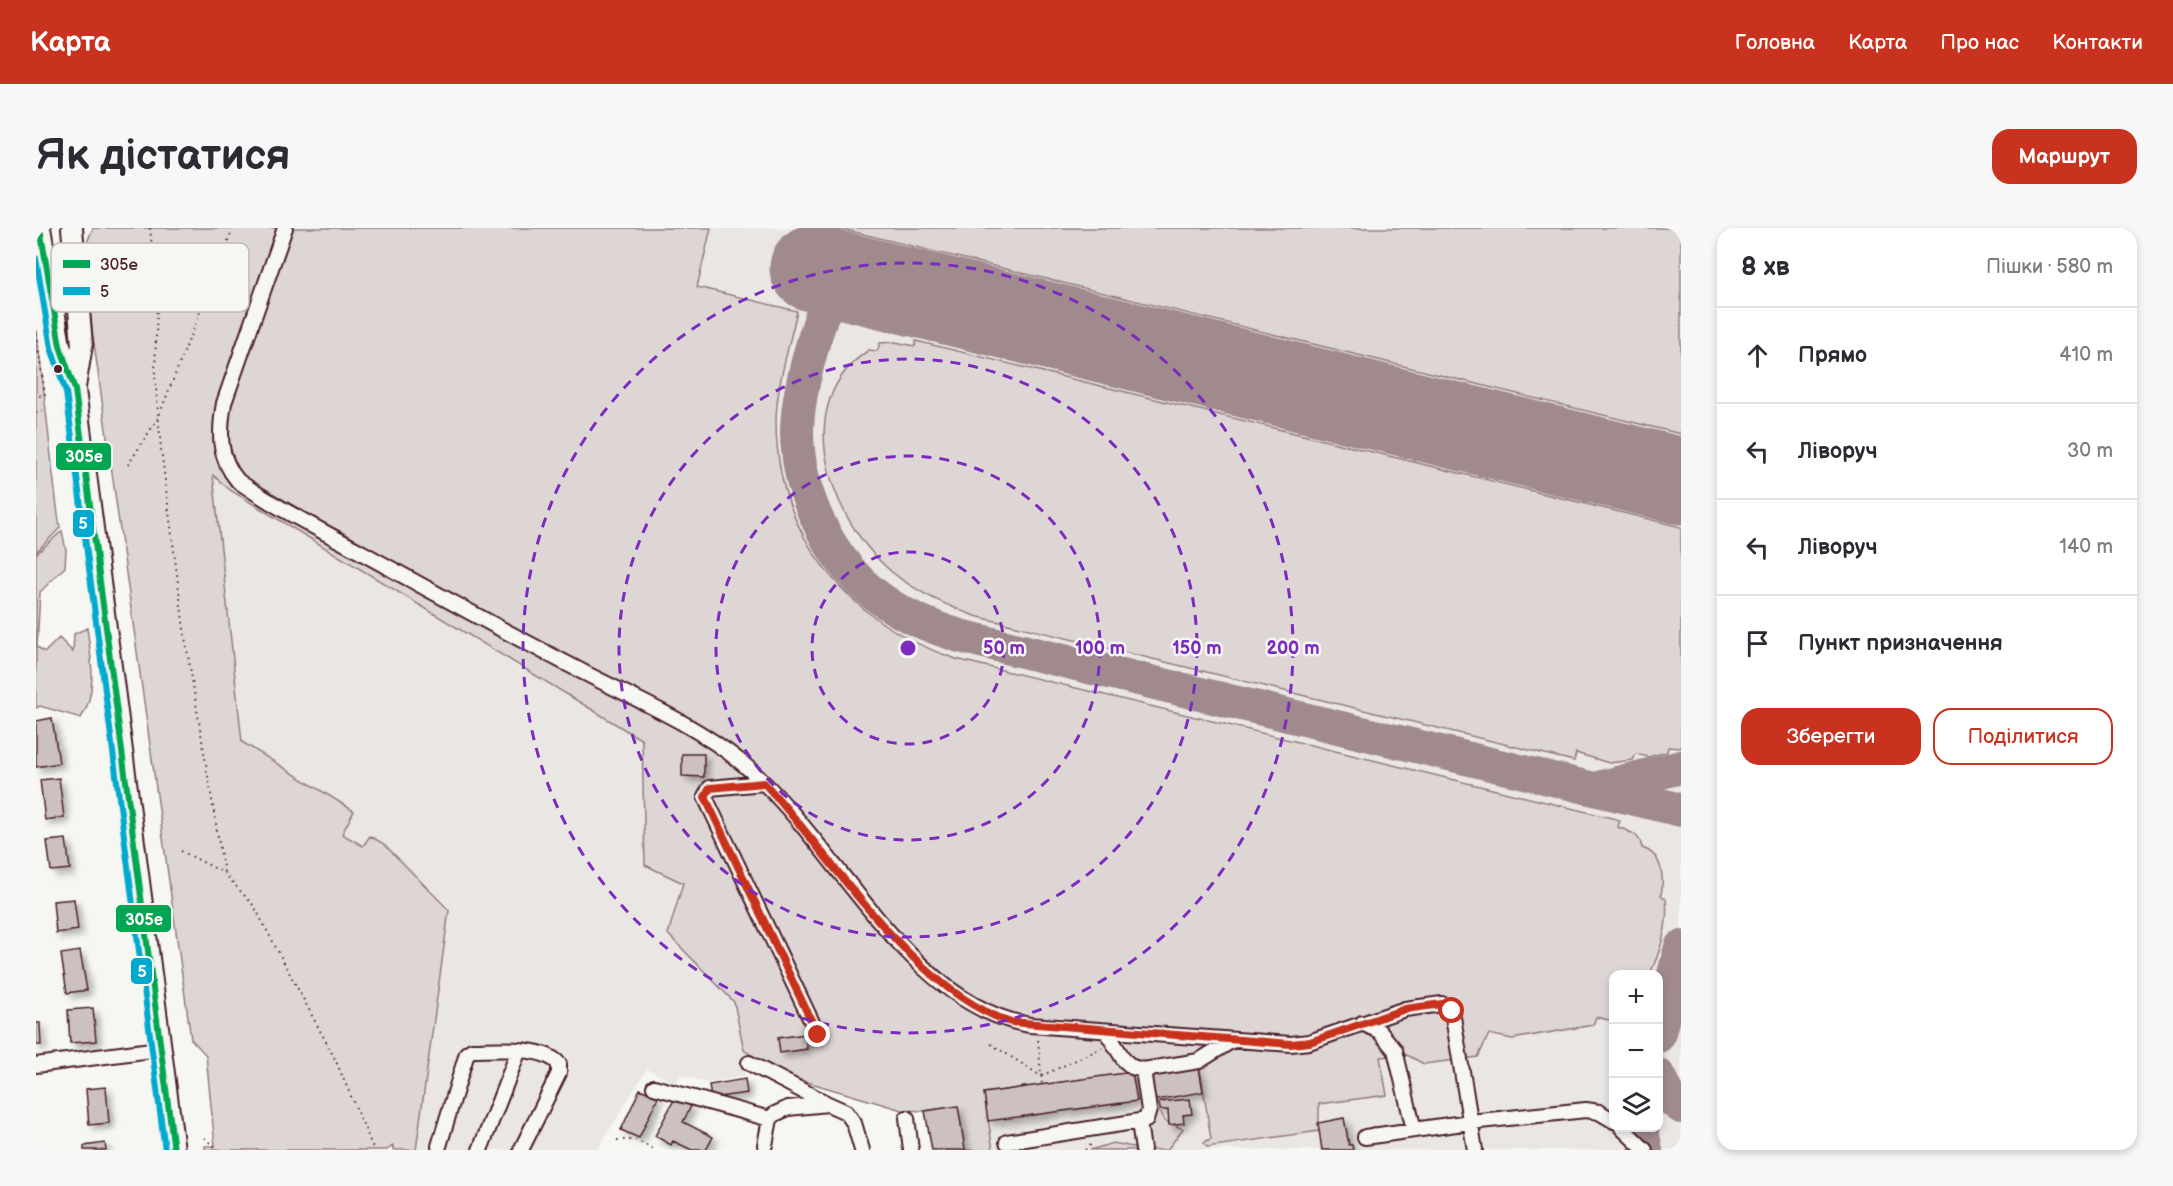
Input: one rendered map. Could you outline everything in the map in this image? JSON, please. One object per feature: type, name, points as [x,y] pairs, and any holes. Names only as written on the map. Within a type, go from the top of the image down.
[{"type":"highway","points":[[51,292],[40,239],[62,228]]},
{"type":"highway","points":[[72,228],[73,243]]},
{"type":"highway","points":[[36,284],[51,300]]},
{"type":"highway","points":[[55,312],[60,346],[75,390],[159,1049],[174,1150]]},
{"type":"highway","points":[[75,390],[82,345],[79,312]]},
{"type":"street","points":[[285,228],[224,403],[220,431],[223,460],[238,482],[477,617],[699,732],[742,763],[764,783],[890,932],[922,964],[981,1011],[1011,1022],[1110,1036],[1291,1044],[1310,1042],[1405,1009],[1442,1004],[1448,1006],[1452,1011],[1474,1150]]},
{"type":"street","points":[[764,783],[710,788],[705,797],[818,1035]]},
{"type":"street","points":[[1362,1023],[1379,1031],[1395,1050],[1414,1130]]},
{"type":"street","points":[[1110,1036],[1124,1060],[1132,1067],[1143,1070],[1200,1061],[1231,1041]]},
{"type":"street","points":[[36,1065],[159,1049]]},
{"type":"street","points":[[439,1146],[467,1053],[472,1050],[519,1050],[546,1054],[559,1064],[559,1073],[521,1150]]},
{"type":"street","points":[[480,1150],[519,1050]]},
{"type":"street","points":[[749,1063],[846,1112],[862,1150]]},
{"type":"street","points":[[1007,1142],[1139,1122],[1149,1115],[1143,1070]]},
{"type":"street","points":[[654,1087],[770,1119],[788,1108],[828,1104]]},
{"type":"street","points":[[1365,1137],[1470,1122],[1586,1110],[1599,1112],[1609,1118]]},
{"type":"street","points":[[908,1118],[911,1150]]},
{"type":"street","points":[[765,1145],[770,1119]]},
{"type":"street","points":[[1139,1122],[1143,1150]]},
{"type":"street","points":[[1626,1132],[1645,1150]]},
{"type":"path","points":[[150,228],[152,243]]},
{"type":"path","points":[[227,243],[233,228]]},
{"type":"path","points":[[157,312],[155,375],[158,418],[185,637],[224,873]]},
{"type":"path","points":[[128,465],[158,418],[200,312]]},
{"type":"path","points":[[36,334],[45,395],[36,396]]},
{"type":"path","points":[[36,413],[47,409]]},
{"type":"path","points":[[181,851],[224,873],[254,906],[335,1059],[374,1150]]},
{"type":"path","points":[[1037,1026],[1042,1085]]},
{"type":"path","points":[[1041,1076],[1110,1036]]},
{"type":"path","points":[[991,1044],[1041,1076]]},
{"type":"path","points":[[204,1138],[219,1150]]},
{"type":"path","points":[[617,1140],[636,1140],[656,1150]]},
{"type":"shaded area","points":[[93,228],[711,228],[697,287],[797,311],[777,409],[780,465],[790,503],[805,539],[826,571],[852,599],[883,623],[918,643],[956,659],[1620,820],[1618,827],[1637,837],[1642,848],[1654,855],[1662,874],[1661,895],[1666,899],[1666,918],[1660,947],[1651,970],[1609,970],[1609,1020],[1596,1017],[1593,1025],[1512,1039],[1489,1034],[1478,1057],[1424,1064],[1407,1055],[1380,1057],[1387,1095],[1319,1104],[1319,1131],[1207,1147],[1204,1142],[1211,1139],[1200,1068],[1146,1077],[1132,1072],[984,1093],[993,1150],[965,1150],[958,1106],[925,1111],[902,1110],[777,1073],[744,1050],[734,1002],[668,934],[683,883],[645,865],[642,740],[230,490],[213,475],[242,742],[354,811],[342,834],[363,846],[370,836],[384,844],[449,910],[416,1150],[393,1150],[393,1146],[387,1150],[205,1150],[205,1146],[215,1146],[206,1055],[191,1039],[90,312],[249,312],[249,243],[87,243]]},
{"type":"shaded area","points":[[271,228],[1681,228],[1681,1150],[994,1150],[986,1104],[902,1110],[777,1073],[752,1054],[744,1076],[708,1083],[681,1075],[675,1083],[647,1069],[597,1150],[416,1150],[449,907],[384,844],[363,847],[342,834],[354,811],[242,742],[213,475]]},
{"type":"shaded area","points":[[838,228],[1681,228],[1681,434]]},
{"type":"shaded area","points":[[36,330],[60,528],[36,552]]},
{"type":"shaded area","points":[[916,341],[1681,527],[1681,748],[1668,747],[1667,752],[1648,757],[1636,754],[1633,760],[1609,763],[1576,753],[1574,761],[975,616],[926,595],[884,565],[864,542],[847,516],[834,487],[826,456],[824,426],[830,398],[845,372],[869,350],[877,351],[880,343],[895,342],[915,346]]},
{"type":"shaded area","points":[[62,531],[66,550],[65,567],[40,592],[37,647],[45,652],[59,638],[73,652],[74,634],[87,628],[92,674],[90,697],[81,718],[40,706],[36,708],[36,554]]},
{"type":"shaded area","points":[[1155,1109],[1162,1114],[1164,1120],[1183,1129],[1167,1150],[1090,1150],[1113,1143],[1143,1149],[1149,1140],[1147,1123]]},
{"type":"building","points":[[52,718],[59,763],[36,767],[36,721]]},
{"type":"building","points":[[682,754],[704,754],[704,777],[682,776]]},
{"type":"building","points":[[59,778],[64,817],[45,820],[40,780]]},
{"type":"building","points":[[66,839],[70,869],[51,871],[47,841]]},
{"type":"building","points":[[74,899],[78,930],[56,933],[53,901]]},
{"type":"building","points":[[80,951],[87,990],[67,993],[61,954]]},
{"type":"building","points":[[93,1008],[96,1041],[70,1043],[68,1010]]},
{"type":"building","points":[[36,1023],[40,1023],[41,1045],[36,1045]]},
{"type":"building","points":[[805,1034],[807,1049],[780,1053],[778,1038]]},
{"type":"building","points":[[1199,1068],[1203,1092],[1150,1101],[1146,1077]]},
{"type":"building","points":[[1132,1072],[1137,1101],[988,1121],[984,1093]]},
{"type":"building","points":[[745,1079],[747,1093],[711,1098],[709,1085]]},
{"type":"building","points":[[106,1087],[109,1123],[89,1125],[86,1089]]},
{"type":"building","points":[[640,1089],[658,1097],[639,1138],[621,1130]]},
{"type":"building","points":[[675,1098],[691,1106],[683,1122],[713,1137],[706,1150],[692,1150],[673,1141],[671,1145],[655,1136]]},
{"type":"building","points":[[1190,1099],[1192,1114],[1183,1115],[1184,1123],[1169,1125],[1168,1110],[1160,1110],[1159,1102]]},
{"type":"building","points":[[958,1106],[965,1150],[932,1150],[925,1111]]},
{"type":"building","points":[[1344,1118],[1349,1145],[1352,1145],[1353,1150],[1322,1150],[1318,1123]]},
{"type":"building","points":[[105,1143],[106,1150],[84,1150],[84,1146]]},
{"type":"taxiway","points":[[899,290],[866,288],[848,291],[831,302],[823,312],[799,404],[797,433],[804,481],[811,505],[822,528],[834,550],[849,569],[885,602],[921,622],[960,636],[1681,810]]},
{"type":"taxiway","points":[[1602,787],[1681,767]]},
{"type":"taxiway","points":[[1661,1024],[1681,947]]},
{"type":"taxiway","points":[[1660,1078],[1669,1097],[1681,1107]]},
{"type":"taxiway","points":[[1642,1132],[1646,1150]]},
{"type":"runway","points":[[813,268],[1681,481]]},
{"type":"transit line","name":"305e","points":[[40,228],[51,293]]},
{"type":"transit line","name":"5","points":[[36,258],[51,348],[66,392],[165,1150]]},
{"type":"transit line","name":"305e","points":[[54,312],[60,346],[75,390],[174,1150]]},
{"type":"route","points":[[818,1035],[705,797],[705,793],[710,788],[764,783],[890,932],[945,984],[981,1011],[996,1018],[1030,1025],[1291,1044],[1310,1042],[1405,1009],[1442,1004],[1448,1006],[1452,1011]]}]
